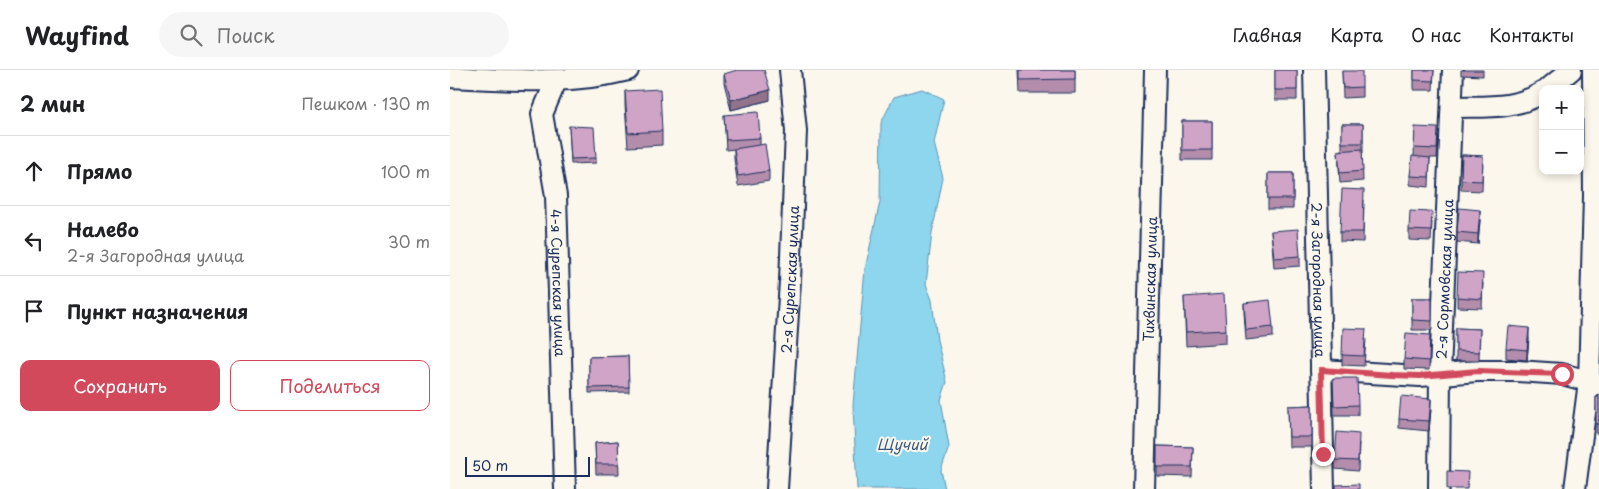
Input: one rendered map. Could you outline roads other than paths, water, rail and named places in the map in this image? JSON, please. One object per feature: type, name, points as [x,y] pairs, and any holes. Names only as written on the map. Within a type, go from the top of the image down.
[{"type":"street","points":[[450,77],[556,81],[602,77],[628,70]]},
{"type":"street","name":"2-я Сурепская улица","points":[[777,489],[790,281],[795,140],[790,70]]},
{"type":"street","name":"Тихвинская улица","points":[[1144,489],[1155,70]]},
{"type":"street","name":"2-я Загородная улица","points":[[1314,70],[1324,489]]},
{"type":"street","name":"2-я Сормовская улица","points":[[1439,489],[1440,373],[1453,107],[1453,70]]},
{"type":"street","points":[[1553,85],[1572,70]]},
{"type":"street","points":[[1575,489],[1594,383],[1593,70]]},
{"type":"street","name":"4-я Сурепская улица","points":[[556,81],[542,114],[556,196],[565,489]]},
{"type":"street","points":[[1453,107],[1508,106],[1528,102],[1539,95]]},
{"type":"street","points":[[1321,370],[1392,375],[1517,371],[1562,374],[1594,383]]},
{"type":"water","name":"Щучий","points":[[922,89],[944,99],[934,143],[943,178],[932,233],[926,284],[932,300],[937,340],[947,382],[941,400],[949,447],[941,470],[945,489],[857,489],[853,405],[865,269],[880,202],[881,123],[894,97]]}]
